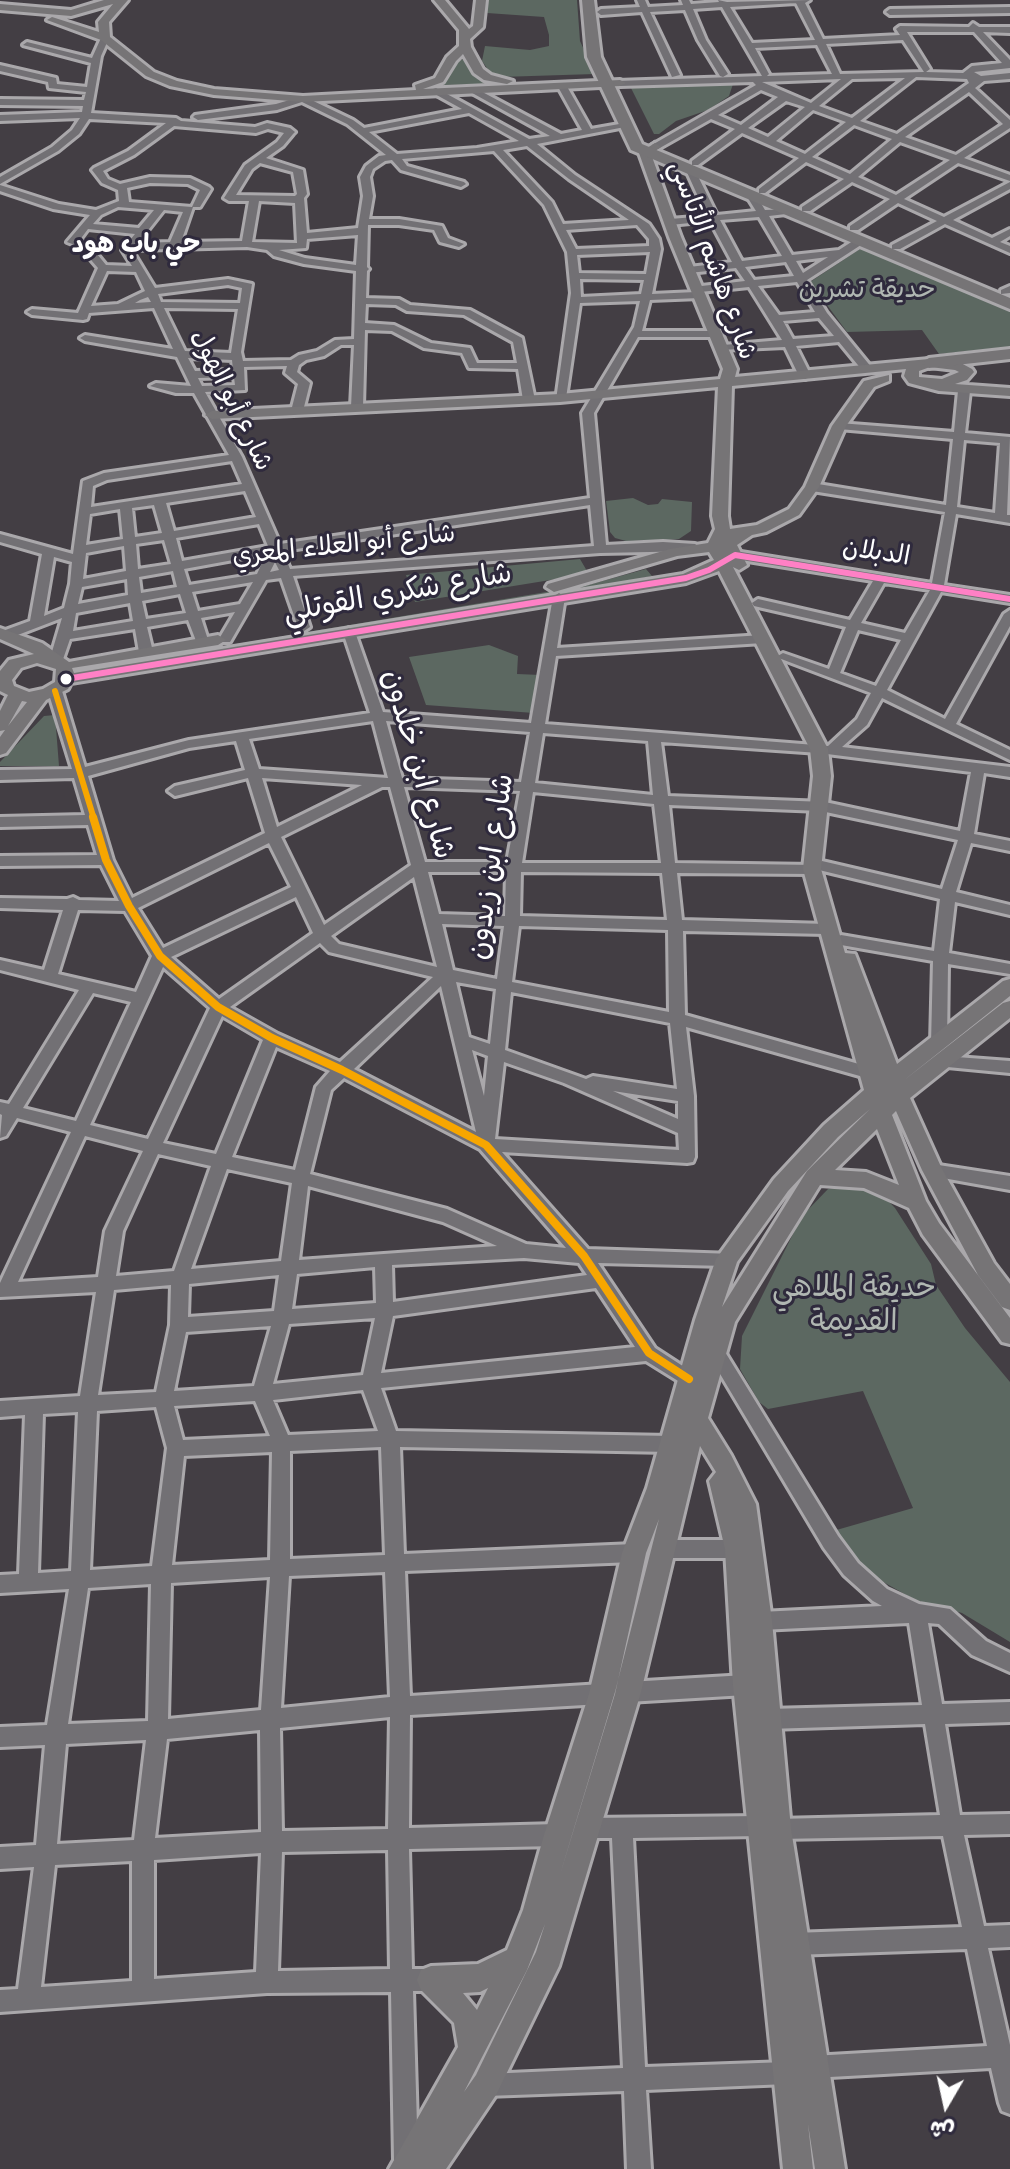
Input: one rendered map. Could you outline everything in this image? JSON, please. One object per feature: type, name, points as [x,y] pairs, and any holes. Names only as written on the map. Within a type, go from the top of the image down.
[{"type":"highway","points":[[588,0],[590,37],[650,150]]},
{"type":"highway","points":[[601,6],[604,45],[612,80],[625,126],[634,145],[806,209],[857,234],[1009,295]]},
{"type":"highway","points":[[757,193],[790,211],[896,247],[1009,295]]},
{"type":"highway","points":[[929,363],[1010,357]]},
{"type":"highway","points":[[967,372],[984,363],[1010,357]]},
{"type":"main road","points":[[0,9],[71,13],[116,0]]},
{"type":"main road","points":[[105,38],[103,22],[123,0]]},
{"type":"main road","points":[[439,0],[464,30],[465,42],[478,71],[496,80],[612,80]]},
{"type":"main road","points":[[437,85],[451,59],[478,27],[481,0]]},
{"type":"main road","points":[[0,9],[62,23],[105,38],[139,67],[174,84],[236,96],[303,99],[437,85],[470,89],[612,80]]},
{"type":"main road","name":"شارع هاشم الأتاسي","points":[[650,150],[675,237],[730,369],[726,387],[718,550]]},
{"type":"main road","points":[[726,387],[866,368],[929,363],[959,366],[1005,391],[1010,408]]},
{"type":"main road","points":[[929,363],[913,369],[911,376],[927,384],[953,381],[967,372]]},
{"type":"main road","points":[[220,428],[230,421],[249,419],[884,378],[964,391],[1005,391]]},
{"type":"main road","points":[[718,550],[746,533],[773,524],[794,512],[812,487],[839,426],[869,384],[884,378]]},
{"type":"main road","points":[[212,415],[560,398],[594,399]]},
{"type":"main road","points":[[718,550],[758,603],[825,750],[817,868],[834,935],[916,1202],[931,1229],[1010,1335]]},
{"type":"main road","points":[[718,550],[825,750]]},
{"type":"main road","name":"شارع شكري القوتلي","points":[[55,675],[686,578],[718,550]]},
{"type":"main road","name":"شارع شكري القوتلي","points":[[55,675],[146,652],[557,586],[718,550]]},
{"type":"main road","points":[[2,639],[25,641],[55,675]]},
{"type":"main road","points":[[10,700],[4,685],[4,666],[26,660],[55,675]]},
{"type":"main road","points":[[0,726],[10,700],[55,675]]},
{"type":"main road","points":[[0,749],[55,675]]},
{"type":"main road","points":[[941,1053],[1010,986]]},
{"type":"main road","points":[[413,2168],[486,2085],[549,1956],[628,1692],[663,1549],[685,1418],[727,1259],[781,1185],[831,1131],[883,1090],[1010,1008]]},
{"type":"main road","points":[[883,1090],[932,1170],[986,1269],[1010,1301]]},
{"type":"main road","points":[[413,2168],[517,1960],[537,1910],[557,1835],[602,1694],[634,1553],[685,1418],[716,1352],[725,1320],[814,1177],[883,1090]]},
{"type":"main road","points":[[814,1177],[850,1176],[916,1202]]},
{"type":"main road","points":[[986,1269],[1010,1269]]},
{"type":"main road","points":[[685,1418],[721,1481],[730,1509],[737,1549],[746,1685],[769,1828],[799,2070],[830,2169]]},
{"type":"main road","points":[[685,1418],[744,1504],[760,1621],[768,1719],[769,1828],[793,1944],[799,2070],[798,2169]]},
{"type":"main road","points":[[417,1980],[480,1978],[517,1960]]},
{"type":"main road","points":[[417,1980],[466,2016],[473,2049]]},
{"type":"street","points":[[799,0],[836,73]]},
{"type":"street","points":[[601,6],[806,0]]},
{"type":"street","points":[[884,0],[920,72]]},
{"type":"street","points":[[806,209],[851,178],[972,79],[1004,63],[952,0]]},
{"type":"street","points":[[724,2],[749,46],[760,80],[785,97],[1010,178]]},
{"type":"street","points":[[687,3],[702,40],[723,74]]},
{"type":"street","points":[[642,5],[675,75]]},
{"type":"street","points":[[890,12],[1010,10]]},
{"type":"street","points":[[749,46],[903,33],[1010,30]]},
{"type":"street","points":[[0,181],[55,149],[76,132],[86,115],[96,62],[105,38]]},
{"type":"street","points":[[27,45],[96,62]]},
{"type":"street","points":[[0,68],[53,80],[52,86],[91,90]]},
{"type":"street","points":[[612,80],[723,74],[760,80],[836,73],[920,72],[972,79],[1009,78]]},
{"type":"street","points":[[612,80],[848,78],[920,72]]},
{"type":"street","points":[[866,368],[822,314],[763,215],[757,193],[920,72]]},
{"type":"street","points":[[769,141],[848,78]]},
{"type":"street","points":[[574,300],[645,298],[803,278],[841,253],[857,234],[897,199],[1010,125],[972,79]]},
{"type":"street","points":[[650,150],[760,80]]},
{"type":"street","points":[[437,85],[467,111],[545,153],[572,177],[638,222],[655,244],[635,334],[594,399],[587,421],[600,549]]},
{"type":"street","points":[[562,85],[587,131]]},
{"type":"street","points":[[470,89],[558,136]]},
{"type":"street","points":[[14,102],[24,91]]},
{"type":"street","points":[[785,97],[693,166],[714,219],[739,265],[776,319],[805,376]]},
{"type":"street","points":[[174,246],[193,207],[206,189],[190,181],[150,180],[120,187],[105,181],[97,170],[131,153],[168,125],[181,121],[274,107],[303,99],[334,113],[362,131],[404,168],[461,184]]},
{"type":"street","points":[[0,102],[88,103]]},
{"type":"street","points":[[267,126],[274,107]]},
{"type":"street","points":[[362,131],[467,111]]},
{"type":"street","points":[[709,114],[1010,250]]},
{"type":"street","points":[[0,118],[86,115],[256,130],[267,126],[290,132],[280,144],[248,167],[229,198]]},
{"type":"street","points":[[357,407],[364,269],[363,226],[368,196],[365,177],[369,168],[382,158],[394,156],[441,155],[625,126]]},
{"type":"street","points":[[495,147],[548,204],[572,252],[574,300],[560,398]]},
{"type":"street","points":[[258,159],[298,170],[302,194],[297,200]]},
{"type":"street","points":[[896,247],[1010,185]]},
{"type":"street","points":[[120,187],[124,204]]},
{"type":"street","points":[[0,188],[57,207],[97,213]]},
{"type":"street","points":[[130,246],[302,246],[300,199],[229,198],[193,207],[117,204],[97,213],[72,242],[84,245],[103,268],[140,269]]},
{"type":"street","points":[[247,244],[254,199]]},
{"type":"street","points":[[130,246],[161,207]]},
{"type":"street","points":[[670,222],[790,211]]},
{"type":"street","points":[[303,236],[399,222],[438,228],[444,240],[459,244]]},
{"type":"street","points":[[560,227],[638,222]]},
{"type":"street","points":[[84,226],[140,231]]},
{"type":"street","points":[[992,242],[1010,232]]},
{"type":"street","points":[[572,252],[655,244],[675,237]]},
{"type":"street","name":"شارع أبو الهول","points":[[130,246],[127,250],[152,292],[197,389],[236,457],[286,573],[304,627]]},
{"type":"street","points":[[270,247],[278,254],[304,261],[364,269]]},
{"type":"street","points":[[689,270],[841,253]]},
{"type":"street","points":[[32,312],[83,317],[103,268]]},
{"type":"street","points":[[228,282],[243,272]]},
{"type":"street","points":[[574,276],[649,277]]},
{"type":"street","points":[[120,308],[152,292],[228,282],[248,286],[243,306],[238,364],[241,388],[156,386]]},
{"type":"street","points":[[362,301],[399,302],[407,308],[466,312],[518,340],[529,400]]},
{"type":"street","points":[[84,310],[158,304],[243,306]]},
{"type":"street","points":[[776,319],[822,314]]},
{"type":"street","points":[[359,326],[394,328],[428,346],[466,350],[473,366],[523,366]]},
{"type":"street","points":[[635,334],[789,343],[842,339]]},
{"type":"street","points":[[85,338],[238,364],[294,363],[303,357],[320,354],[339,342],[359,342]]},
{"type":"street","points":[[294,363],[291,373],[304,383],[297,411]]},
{"type":"street","points":[[191,375],[238,364]]},
{"type":"street","points":[[825,750],[862,722],[937,588],[951,510],[964,391]]},
{"type":"street","points":[[812,487],[1005,518],[1008,440],[839,426]]},
{"type":"street","points":[[176,1448],[281,1441],[390,1439],[685,1418],[649,1353],[584,1256],[486,1145],[342,1070],[272,1038],[218,1007],[160,956],[129,906],[106,860],[55,675],[76,584],[86,488],[97,478],[236,457]]},
{"type":"street","points":[[85,511],[249,487]]},
{"type":"street","points":[[159,501],[203,643]]},
{"type":"street","points":[[76,584],[274,549],[595,501]]},
{"type":"street","points":[[126,506],[132,542],[135,597],[146,652]]},
{"type":"street","points":[[3,543],[79,555],[132,542],[262,520]]},
{"type":"street","name":"شارع أبو العلاء المعري","points":[[2,639],[71,609],[286,573],[600,549],[663,546],[718,550]]},
{"type":"street","points":[[225,639],[262,577],[274,549]]},
{"type":"street","name":"الدبلان","points":[[718,550],[1010,599]]},
{"type":"street","points":[[36,625],[49,551]]},
{"type":"street","points":[[833,675],[854,624],[880,579]]},
{"type":"street","name":"شارع ابن زيدون","points":[[486,1145],[512,919],[514,866],[530,787],[559,597]]},
{"type":"street","points":[[758,603],[910,638]]},
{"type":"street","points":[[65,636],[244,607]]},
{"type":"street","points":[[949,724],[996,652],[1010,614]]},
{"type":"street","name":"شارع ابن خلدون","points":[[349,632],[378,716],[388,781],[433,919],[486,1145]]},
{"type":"street","points":[[551,652],[763,639]]},
{"type":"street","points":[[783,657],[878,691],[1010,756]]},
{"type":"street","points":[[0,775],[81,773],[189,744],[378,716],[825,750],[1010,772]]},
{"type":"street","points":[[241,735],[273,835],[322,936],[334,948],[445,974],[677,1019],[883,1090]]},
{"type":"street","points":[[486,1145],[687,1157],[686,1096],[677,1019],[675,925],[654,737]]},
{"type":"street","points":[[978,770],[966,837],[948,895],[941,959],[941,1053],[1010,1067]]},
{"type":"street","points":[[175,791],[252,773],[530,787],[661,800],[821,807],[1010,846]]},
{"type":"street","points":[[0,903],[73,902],[129,906],[388,781]]},
{"type":"street","points":[[0,822],[95,820]]},
{"type":"street","points":[[0,861],[106,860]]},
{"type":"street","points":[[28,1999],[46,1854],[56,1735],[80,1579],[88,1402],[114,1231],[218,1007],[418,867],[817,868],[1010,910]]},
{"type":"street","points":[[300,889],[160,956],[3,1290],[180,1278],[383,1259],[524,1251],[584,1256],[727,1259]]},
{"type":"street","points":[[50,975],[73,902]]},
{"type":"street","points":[[433,919],[675,925],[834,935],[941,959],[1010,969]]},
{"type":"street","points":[[0,965],[141,999]]},
{"type":"street","points":[[267,1982],[272,1842],[270,1720],[280,1568],[281,1441],[261,1393],[282,1318],[301,1178],[324,1087],[445,974]]},
{"type":"street","points":[[0,1132],[6,1110],[89,986]]},
{"type":"street","points":[[143,1991],[143,1849],[158,1730],[161,1575],[176,1448],[163,1399],[179,1325],[180,1278],[222,1160],[272,1038]]},
{"type":"street","points":[[463,1041],[570,1079],[687,1130]]},
{"type":"street","points":[[570,1079],[686,1096]]},
{"type":"street","points":[[6,1110],[154,1147],[301,1178],[447,1216],[524,1251]]},
{"type":"street","points":[[932,1170],[1010,1183]]},
{"type":"street","points":[[383,1259],[385,1310],[370,1383],[390,1439],[400,1706],[398,1839],[417,1980],[413,2168]]},
{"type":"street","points":[[179,1325],[385,1310],[601,1280]]},
{"type":"street","points":[[716,1352],[831,1542],[851,1569],[880,1595],[917,1613]]},
{"type":"street","points":[[0,1409],[261,1393],[649,1353]]},
{"type":"street","points":[[28,1582],[34,1406]]},
{"type":"street","points":[[663,1549],[737,1549]]},
{"type":"street","points":[[0,1584],[395,1562],[634,1553]]},
{"type":"street","points":[[917,1613],[952,1827],[1006,2056],[1010,2103]]},
{"type":"street","points":[[760,1621],[917,1613],[943,1615],[979,1648],[1010,1663]]},
{"type":"street","points":[[628,1692],[746,1685]]},
{"type":"street","points":[[0,1737],[158,1730],[400,1706],[602,1694]]},
{"type":"street","points":[[768,1719],[1010,1712]]},
{"type":"street","points":[[589,1828],[952,1827],[1010,1824]]},
{"type":"street","points":[[622,1830],[639,2169]]},
{"type":"street","points":[[0,1858],[272,1842],[557,1835]]},
{"type":"street","points":[[793,1944],[1010,1936]]},
{"type":"street","points":[[0,2001],[267,1982],[417,1980]]},
{"type":"street","points":[[486,2085],[799,2070],[1006,2056]]},
{"type":"green space","points":[[488,0],[577,0],[580,41],[595,74],[500,77],[489,71],[482,61],[485,46],[530,50],[549,46],[549,35],[544,17],[487,13]]},
{"type":"green space","points":[[455,61],[470,61],[470,69],[475,74],[484,79],[523,84],[443,85]]},
{"type":"green space","points":[[733,84],[729,96],[708,110],[676,121],[659,134],[654,134],[631,88]]},
{"type":"green space","name":"حديقة تشرين","points":[[863,247],[1010,311],[1010,347],[939,354],[922,330],[847,332],[810,282]]},
{"type":"green space","points":[[633,498],[648,505],[658,504],[662,499],[692,502],[691,531],[679,539],[626,541],[615,538],[610,532],[606,501]]},
{"type":"green space","points":[[580,559],[587,571],[569,577],[415,602],[406,575]]},
{"type":"green space","points":[[646,569],[652,576],[577,592],[89,674],[87,669],[588,585]]},
{"type":"green space","points":[[489,645],[518,656],[517,674],[541,675],[534,713],[426,705],[409,657]]},
{"type":"green space","points":[[55,715],[59,766],[0,766],[0,762],[44,716]]},
{"type":"green space","name":"حديقة الملاهي القديمة","points":[[850,1186],[878,1190],[895,1208],[931,1264],[936,1285],[965,1328],[1010,1382],[1010,1642],[962,1613],[915,1600],[871,1575],[833,1531],[913,1508],[863,1391],[768,1409],[759,1402],[740,1369],[742,1336],[802,1216],[828,1189]]},
{"type":"transit line","points":[[66,679],[686,578],[709,570],[735,555],[1010,599]]},
{"type":"transit line","points":[[55,691],[106,860],[129,906],[160,956],[218,1007],[272,1038],[342,1070],[486,1145],[584,1256],[649,1353],[689,1379]]},
{"type":"district","name":"حي باب هود","points":[[136,247]]}]
